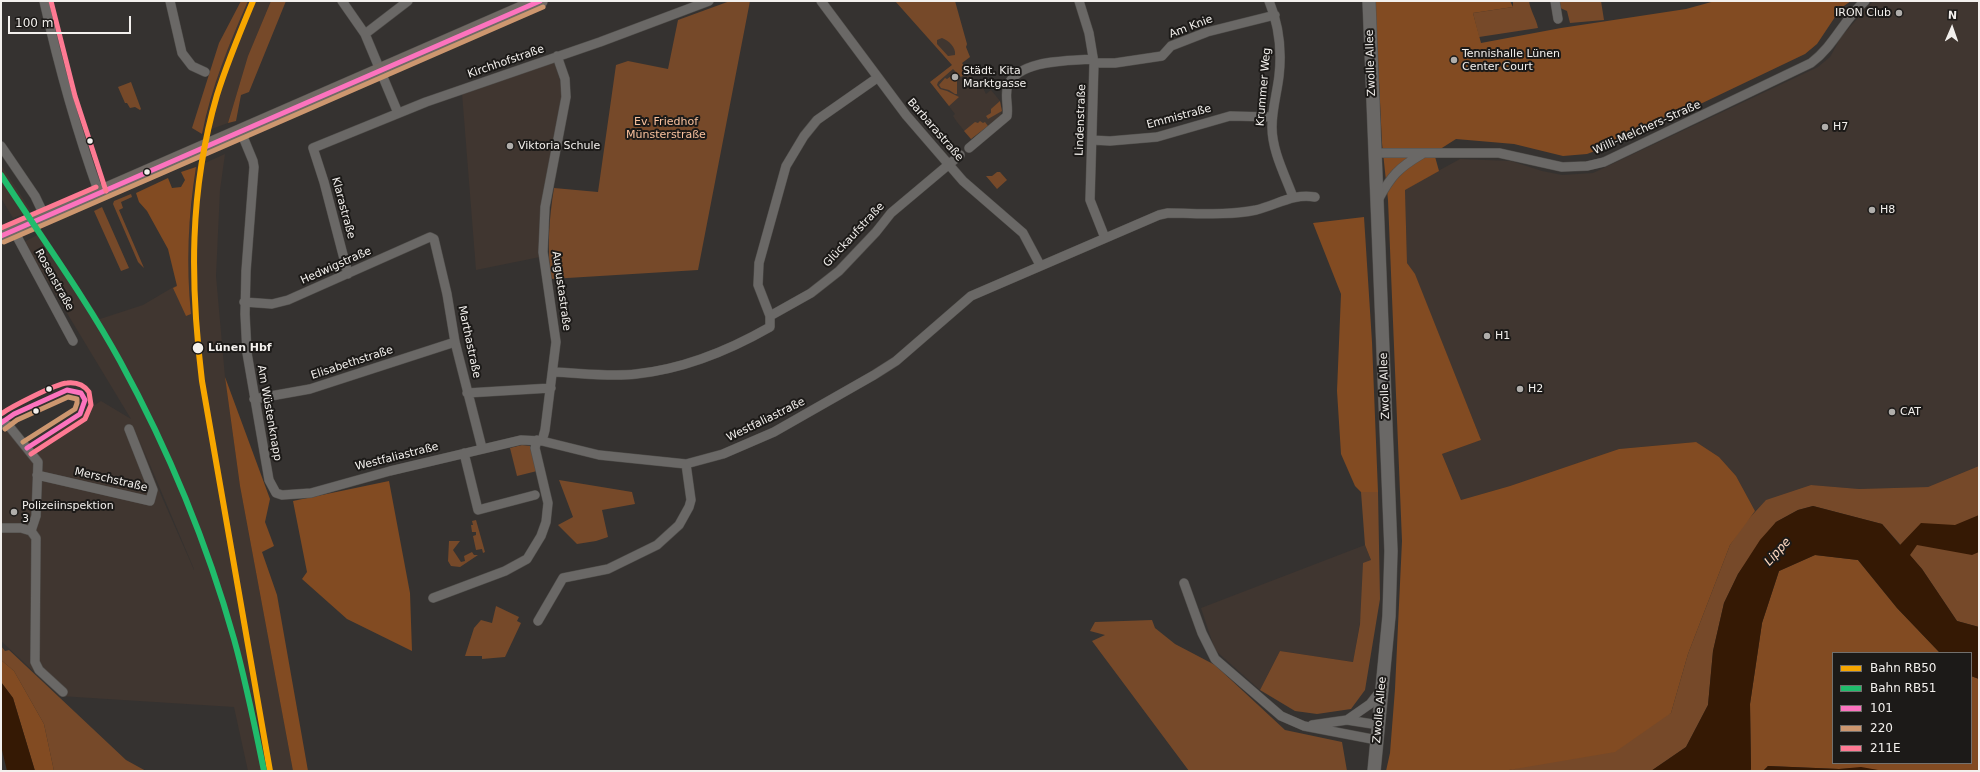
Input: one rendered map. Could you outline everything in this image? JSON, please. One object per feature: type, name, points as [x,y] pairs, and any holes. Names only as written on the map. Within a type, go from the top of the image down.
[{"type":"main road","points":[[4,234],[540,1]]},
{"type":"street","points":[[44,1],[62,79],[82,145],[99,193]]},
{"type":"street","points":[[170,1],[182,53],[192,66],[206,72]]},
{"type":"street","points":[[342,1],[365,34],[398,113]]},
{"type":"street","points":[[365,34],[408,1]]},
{"type":"street","name":"Kirchhofstraße","points":[[312,148],[398,113],[709,1]]},
{"type":"street","name":"Barbarastraße","points":[[822,1],[877,78],[906,115],[963,181],[1023,233],[1040,265]]},
{"type":"street","name":"Lindenstraße","points":[[1079,1],[1089,34],[1094,61],[1090,200],[1105,238]]},
{"type":"street","name":"Krummer Weg","points":[[1269,1],[1275,15],[1279,35],[1280,55],[1279,76],[1272,117],[1273,143],[1293,197]]},
{"type":"street","name":"Zwolle Allee","points":[[1369,1],[1391,551],[1389,616],[1374,771]]},
{"type":"street","points":[[1555,1],[1558,19]]},
{"type":"street","name":"Willi-Melchers-Straße","points":[[1376,153],[1499,153],[1562,167],[1587,166],[1604,162],[1795,72],[1811,63],[1826,50],[1853,13],[1865,1]]},
{"type":"street","name":"Am Knie","points":[[969,148],[1007,116],[1009,108],[1006,94],[1008,85],[1014,78],[1038,64],[1094,61],[1115,63],[1162,56],[1171,46],[1207,32],[1275,15]]},
{"type":"street","name":"Augustastraße","points":[[433,598],[505,570],[527,559],[541,536],[546,522],[548,503],[535,448],[545,430],[554,372],[556,342],[543,252],[545,207],[566,97],[565,79],[557,56]]},
{"type":"street","points":[[554,372],[636,374],[702,360],[724,351],[770,327],[770,316],[758,285],[759,262],[771,214],[786,166],[804,136],[817,120],[877,78]]},
{"type":"street","name":"Emmistraße","points":[[1092,140],[1110,141],[1157,137],[1230,116],[1272,117]]},
{"type":"street","name":"Am Wüstenknapp","points":[[241,132],[254,167],[244,302],[247,353],[269,480],[276,493],[282,496],[311,493],[337,485]]},
{"type":"street","points":[[1,146],[35,196],[45,217]]},
{"type":"street","name":"Klarastraße","points":[[312,148],[324,182],[348,274]]},
{"type":"street","points":[[1377,201],[1392,175],[1405,164],[1422,154]]},
{"type":"street","name":"Glückaufstraße","points":[[770,316],[811,293],[839,271],[876,232],[891,213],[960,155]]},
{"type":"street","points":[[1105,238],[1168,213],[1224,215],[1257,210],[1293,197],[1315,197]]},
{"type":"street","name":"Rosenstraße","points":[[4,234],[73,340]]},
{"type":"street","name":"Hedwigstraße","points":[[244,302],[272,304],[288,300],[430,237],[434,239]]},
{"type":"street","name":"Westfaliastraße","points":[[337,485],[482,448],[521,440],[539,440],[599,455],[686,464],[723,454],[759,439],[830,401],[896,361],[971,296],[1105,238]]},
{"type":"street","name":"Marthastraße","points":[[434,239],[447,294],[455,342],[482,448]]},
{"type":"street","name":"Elisabethstraße","points":[[254,399],[310,389],[455,342]]},
{"type":"street","points":[[467,393],[551,388]]},
{"type":"street","points":[[1,423],[9,426],[38,462],[36,516],[31,531]]},
{"type":"street","name":"Merschstraße","points":[[38,475],[150,501],[153,490],[129,429]]},
{"type":"street","points":[[464,453],[478,510],[535,495]]},
{"type":"street","points":[[538,621],[563,578],[608,569],[657,545],[680,525],[691,500],[686,464]]},
{"type":"street","points":[[1,528],[21,528],[31,531],[36,538],[35,662],[38,670],[63,692]]},
{"type":"street","points":[[1184,583],[1202,633],[1215,659],[1281,716],[1304,726],[1377,740]]},
{"type":"street","points":[[1347,720],[1370,704],[1381,690]]},
{"type":"street","points":[[1304,726],[1347,720],[1379,725]]},
{"type":"shaded area","points":[[248,1],[271,1],[248,56],[228,123],[203,132],[212,95],[227,49]]},
{"type":"shaded area","points":[[1375,1],[1510,1],[1513,7],[1473,13],[1481,43],[1561,28],[1686,9],[1715,1],[1851,1],[1841,8],[1817,44],[1805,54],[1627,139],[1587,154],[1563,156],[1514,144],[1456,139],[1434,153],[1439,171],[1405,190],[1407,263],[1415,274],[1481,440],[1442,454],[1461,500],[1510,486],[1619,449],[1696,442],[1719,457],[1736,476],[1755,511],[1730,545],[1688,654],[1671,713],[1615,752],[1503,771],[1386,771],[1390,753],[1395,689],[1402,541],[1388,200],[1382,143]]},
{"type":"shaded area","points":[[1873,1],[1979,1],[1979,466],[1928,487],[1859,489],[1811,485],[1767,500],[1755,511],[1736,476],[1719,457],[1695,442],[1619,449],[1510,486],[1461,500],[1442,454],[1481,440],[1415,275],[1407,263],[1405,189],[1460,159],[1511,161],[1542,171],[1562,175],[1593,173],[1818,67],[1830,57],[1841,37]]},
{"type":"shaded area","name":"Städt. Kita Marktgasse","points":[[914,21],[967,44],[966,47],[970,57],[962,63],[979,86],[981,84],[986,94],[991,90],[1000,101],[1002,111],[1000,116],[971,139],[953,116],[955,114],[930,82],[952,65]]},
{"type":"shaded area","name":"Viktoria Schule","points":[[554,61],[560,80],[562,97],[539,228],[540,257],[476,270],[462,93]]},
{"type":"shaded area","points":[[225,154],[220,190],[216,276],[225,377],[240,486],[293,771],[248,771],[234,707],[60,696],[1,641],[1,433],[11,429],[27,448],[101,401],[131,419],[24,242],[43,232],[100,319],[143,305],[187,279],[188,235],[196,167]],"holes":[[[139,439],[194,569],[161,495]]]},
{"type":"shaded area","points":[[1,165],[31,211],[13,218],[1,198]]},
{"type":"shaded area","points":[[196,167],[191,204],[188,259],[191,314],[186,316],[173,288],[177,286],[168,249],[147,211],[139,202],[136,193],[168,178],[172,188],[181,187],[185,180],[181,172]]},
{"type":"shaded area","points":[[1364,217],[1372,342],[1378,492],[1361,492],[1355,486],[1341,454],[1337,391],[1341,294],[1313,223]]},
{"type":"shaded area","points":[[225,377],[270,499],[265,522],[274,546],[262,552],[277,595],[308,771],[293,771],[240,486]]},
{"type":"shaded area","points":[[389,481],[410,593],[412,651],[347,619],[302,579],[307,572],[293,501]]},
{"type":"shaded area","points":[[1365,545],[1371,560],[1353,662],[1280,651],[1260,690],[1215,650],[1201,608]]},
{"type":"shaded area","points":[[1815,555],[1858,560],[1897,608],[1939,652],[1832,652],[1832,764],[1972,764],[1972,676],[1979,679],[1979,771],[1884,771],[1861,768],[1839,769],[1768,766],[1763,771],[1750,771],[1750,704],[1762,623],[1779,571]]},
{"type":"shaded area","points":[[1,660],[14,671],[44,724],[54,771],[35,771],[13,698],[1,682]]},
{"type":"green space","points":[[241,1],[248,1],[221,66],[210,100],[202,134],[192,128],[219,43]]},
{"type":"green space","points":[[271,1],[286,1],[249,92],[241,95],[236,121],[228,123],[248,56]]},
{"type":"green space","name":"Ev. Friedhof Münsterstraße","points":[[730,1],[750,1],[698,270],[551,279],[549,234],[554,188],[598,192],[616,65],[628,61],[668,69],[678,20]]},
{"type":"green space","points":[[895,1],[955,1],[967,44],[966,47],[970,57],[962,63],[968,71],[961,77],[953,69],[938,82],[937,85],[940,89],[959,97],[949,106],[930,82],[952,65]],"holes":[[[942,38],[953,47],[955,55],[948,56],[937,44],[937,40]]]},
{"type":"green space","points":[[1513,1],[1529,1],[1538,28],[1479,37],[1473,13],[1513,7]]},
{"type":"green space","points":[[1557,1],[1601,1],[1604,20],[1570,23],[1567,11],[1558,7]]},
{"type":"green space","points":[[954,74],[957,77],[957,94],[941,88],[939,85],[945,78],[947,79]]},
{"type":"green space","points":[[131,82],[141,109],[140,110],[135,107],[130,108],[127,103],[125,103],[118,87]]},
{"type":"green space","points":[[1000,101],[1002,111],[988,119],[986,116],[991,113],[991,109]]},
{"type":"green space","points":[[980,121],[983,123],[985,122],[988,126],[971,139],[964,131],[975,122],[978,123]]},
{"type":"green space","points":[[997,172],[1000,172],[1007,180],[997,189],[986,176],[992,176]]},
{"type":"green space","points":[[131,194],[132,197],[121,202],[123,208],[119,210],[144,268],[138,262],[113,204],[114,201]]},
{"type":"green space","points":[[102,207],[129,268],[121,271],[94,211]]},
{"type":"green space","points":[[522,445],[530,446],[537,471],[517,476],[510,448]]},
{"type":"green space","points":[[1979,466],[1979,627],[1957,621],[1922,569],[1882,524],[1813,506],[1798,510],[1776,522],[1738,574],[1724,603],[1713,651],[1708,705],[1686,747],[1651,771],[1503,771],[1521,767],[1671,713],[1688,654],[1730,545],[1743,525],[1766,500],[1811,485],[1859,489],[1928,487]]},
{"type":"green space","points":[[559,480],[632,492],[635,504],[602,510],[608,537],[596,541],[577,544],[558,525],[573,517]]},
{"type":"green space","points":[[1361,492],[1378,492],[1380,599],[1365,690],[1351,709],[1317,714],[1295,711],[1260,690],[1280,651],[1353,662],[1360,624],[1363,563],[1371,560],[1365,545]]},
{"type":"green space","points":[[476,520],[485,552],[483,553],[482,549],[476,550],[473,536],[476,535],[476,532],[472,532],[472,521]]},
{"type":"green space","points":[[449,541],[460,541],[453,550],[461,562],[465,561],[464,556],[472,552],[474,555],[478,555],[460,567],[451,566],[448,561]]},
{"type":"green space","points":[[496,606],[519,617],[517,621],[521,623],[505,657],[482,659],[482,656],[465,656],[474,628],[481,620],[492,623]]},
{"type":"green space","points":[[1152,620],[1155,628],[1175,644],[1215,665],[1285,730],[1342,742],[1347,771],[1189,771],[1092,641],[1105,635],[1090,631],[1095,622]]},
{"type":"green space","points":[[1,646],[5,651],[9,650],[126,760],[146,771],[54,771],[44,724],[14,671],[1,660]]},
{"type":"water","name":"Lippe","points":[[1813,506],[1882,524],[1900,545],[1921,523],[1955,525],[1979,515],[1979,552],[1972,555],[1917,545],[1910,555],[1922,569],[1957,621],[1979,627],[1979,679],[1972,676],[1972,652],[1939,652],[1897,608],[1858,560],[1815,555],[1779,571],[1762,623],[1750,704],[1750,771],[1651,771],[1686,747],[1708,705],[1713,651],[1724,603],[1738,574],[1760,540],[1776,522],[1798,510]]},
{"type":"water","points":[[1,682],[13,698],[35,771],[7,771],[1,746]]},
{"type":"water","points":[[1768,766],[1839,769],[1861,767],[1884,771],[1763,771]]},
{"type":"rail line","name":"RB50","points":[[253,1],[225,71],[208,131],[201,166],[197,202],[194,237],[194,273],[195,308],[202,381],[270,771]]},
{"type":"rail line","name":"RB51","points":[[1,175],[78,290],[106,337],[138,394],[170,462],[212,567],[234,639],[264,771]]},
{"type":"transit line","name":"211E","points":[[51,1],[75,96],[106,191]]},
{"type":"transit line","name":"101","points":[[1,236],[540,1]]},
{"type":"transit line","name":"220","points":[[4,242],[543,7]]},
{"type":"transit line","name":"211E","points":[[1,228],[96,187]]},
{"type":"transit line","name":"211E","points":[[1,414],[33,396],[61,384],[77,384],[89,392],[91,405],[85,419],[31,454]]},
{"type":"transit line","name":"101","points":[[1,423],[14,414],[67,390],[81,393],[85,400],[80,414],[27,448]]},
{"type":"transit line","name":"220","points":[[5,429],[17,420],[68,397],[77,399],[75,409],[23,442]]},
{"type":"place","name":"IRON Club","points":[[1899,13]]},
{"type":"place","name":"Tennishalle Lünen Center Court","points":[[1454,60]]},
{"type":"place","name":"Städt. Kita Marktgasse","points":[[955,77]]},
{"type":"place","name":"H7","points":[[1825,127]]},
{"type":"place","name":"Viktoria Schule","points":[[510,146]]},
{"type":"place","name":"H8","points":[[1872,210]]},
{"type":"place","name":"H1","points":[[1487,336]]},
{"type":"place","name":"Lünen Hbf","points":[[198,348]]},
{"type":"place","name":"H2","points":[[1520,389]]},
{"type":"place","name":"CAT","points":[[1892,412]]},
{"type":"place","name":"Polizeiinspektion 3","points":[[14,512]]}]
